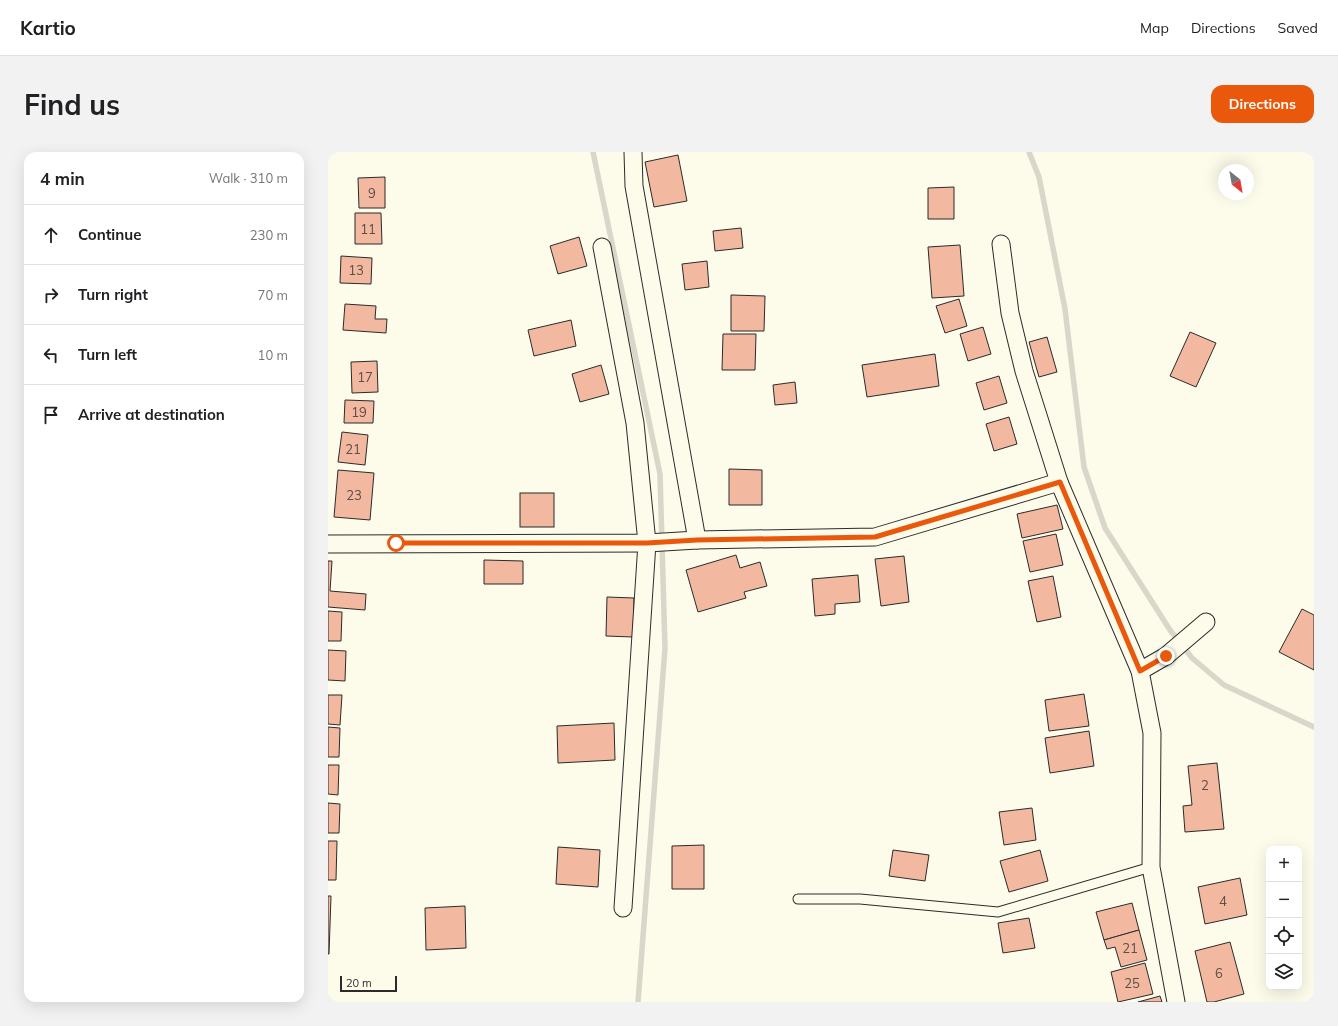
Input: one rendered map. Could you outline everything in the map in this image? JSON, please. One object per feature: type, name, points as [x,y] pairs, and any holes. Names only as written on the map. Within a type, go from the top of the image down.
[{"type":"street","points":[[633,152],[634,186],[697,540]]},
{"type":"street","points":[[1001,244],[1010,313],[1024,371],[1060,482],[1140,671],[1152,733],[1151,867],[1176,1002]]},
{"type":"street","points":[[602,247],[657,543],[623,908]]},
{"type":"street","points":[[328,544],[657,543],[697,540],[875,537],[1060,482]]},
{"type":"street","points":[[1140,671],[1166,656],[1206,622]]},
{"type":"lane","points":[[798,899],[860,899],[998,912],[1151,867]]},
{"type":"building","points":[[678,155],[687,201],[654,207],[645,162]]},
{"type":"building","points":[[385,177],[385,208],[359,208],[358,178]]},
{"type":"building","points":[[954,187],[954,219],[928,219],[928,188]]},
{"type":"building","points":[[355,213],[381,213],[382,244],[355,244]]},
{"type":"building","points":[[741,228],[743,248],[715,251],[713,231]]},
{"type":"building","points":[[579,237],[587,266],[558,274],[550,246]]},
{"type":"building","points":[[960,245],[964,296],[932,298],[928,247]]},
{"type":"building","points":[[341,256],[372,258],[371,284],[340,283]]},
{"type":"building","points":[[707,261],[709,287],[685,290],[682,264]]},
{"type":"building","points":[[731,295],[765,296],[764,331],[731,331]]},
{"type":"building","points":[[959,299],[967,326],[945,333],[936,306]]},
{"type":"building","points":[[345,304],[376,306],[375,319],[387,319],[386,333],[343,330]]},
{"type":"building","points":[[571,320],[576,346],[534,356],[528,330]]},
{"type":"building","points":[[983,327],[991,354],[968,361],[960,334]]},
{"type":"building","points":[[1190,332],[1216,343],[1196,387],[1170,376]]},
{"type":"building","points":[[723,334],[756,334],[755,370],[722,370]]},
{"type":"building","points":[[1047,337],[1057,372],[1039,377],[1029,342]]},
{"type":"building","points":[[935,354],[939,386],[867,397],[862,365]]},
{"type":"building","points":[[377,361],[378,392],[352,393],[351,362]]},
{"type":"building","points":[[601,365],[609,394],[580,402],[572,374]]},
{"type":"building","points":[[999,376],[1007,403],[984,410],[976,383]]},
{"type":"building","points":[[795,382],[797,403],[775,405],[773,385]]},
{"type":"building","points":[[345,400],[374,401],[373,423],[344,423]]},
{"type":"building","points":[[1009,417],[1017,444],[994,451],[986,424]]},
{"type":"building","points":[[342,432],[368,435],[365,465],[338,462]]},
{"type":"building","points":[[729,469],[762,470],[762,505],[729,505]]},
{"type":"building","points":[[338,470],[374,473],[370,520],[334,517]]},
{"type":"building","points":[[520,493],[554,493],[554,527],[520,527]]},
{"type":"building","points":[[1057,505],[1063,529],[1022,538],[1017,514]]},
{"type":"building","points":[[1056,534],[1063,565],[1030,572],[1023,541]]},
{"type":"building","points":[[736,555],[740,568],[760,562],[767,586],[744,592],[746,598],[698,612],[686,570]]},
{"type":"building","points":[[904,556],[909,602],[881,606],[875,559]]},
{"type":"building","points":[[484,560],[523,561],[523,584],[484,584]]},
{"type":"building","points":[[328,561],[332,561],[330,591],[366,594],[365,610],[328,607]]},
{"type":"building","points":[[858,575],[860,602],[835,604],[835,614],[815,616],[812,579]]},
{"type":"building","points":[[1053,576],[1061,617],[1037,622],[1028,581]]},
{"type":"building","points":[[607,597],[634,598],[633,637],[606,636]]},
{"type":"building","points":[[1302,609],[1314,615],[1314,670],[1279,652]]},
{"type":"building","points":[[328,611],[342,612],[341,641],[328,641]]},
{"type":"building","points":[[328,650],[346,651],[345,681],[328,680]]},
{"type":"building","points":[[1084,694],[1089,726],[1049,731],[1045,700]]},
{"type":"building","points":[[328,695],[342,695],[340,725],[328,724]]},
{"type":"building","points":[[614,723],[615,760],[558,763],[557,726]]},
{"type":"building","points":[[328,727],[340,728],[339,757],[328,757]]},
{"type":"building","points":[[1089,731],[1094,766],[1050,773],[1045,738]]},
{"type":"building","points":[[1217,763],[1224,829],[1185,832],[1183,806],[1192,805],[1188,766]]},
{"type":"building","points":[[328,765],[339,765],[338,795],[328,794]]},
{"type":"building","points":[[328,803],[340,804],[339,833],[328,833]]},
{"type":"building","points":[[1032,808],[1036,840],[1004,845],[999,812]]},
{"type":"building","points":[[328,841],[337,841],[336,880],[328,880]]},
{"type":"building","points":[[704,845],[704,889],[672,889],[672,846]]},
{"type":"building","points":[[558,847],[600,850],[598,887],[556,884]]},
{"type":"building","points":[[893,850],[929,855],[925,881],[889,876]]},
{"type":"building","points":[[1040,850],[1048,881],[1009,892],[1000,861]]},
{"type":"building","points":[[1240,878],[1247,915],[1205,924],[1198,887]]},
{"type":"building","points":[[328,896],[331,896],[329,954],[328,954]]},
{"type":"building","points":[[1132,903],[1139,930],[1104,940],[1096,912]]},
{"type":"building","points":[[465,906],[466,948],[426,950],[425,908]]},
{"type":"building","points":[[1029,918],[1035,948],[1003,953],[998,923]]},
{"type":"building","points":[[1139,930],[1147,960],[1121,967],[1115,947],[1107,949],[1104,940]]},
{"type":"building","points":[[1230,942],[1244,994],[1214,1002],[1207,1002],[1195,951]]},
{"type":"building","points":[[1145,963],[1153,994],[1118,1002],[1111,972]]},
{"type":"building","points":[[1160,996],[1162,1002],[1138,1002]]},
{"type":"waterway","points":[[593,152],[660,474],[665,648],[638,1002]]},
{"type":"waterway","points":[[1029,152],[1039,177],[1065,309],[1084,467],[1105,528],[1170,630],[1192,658],[1224,685],[1314,727]]},
{"type":"route","points":[[396,543],[670,543],[697,540],[875,537],[1060,482],[1140,671],[1166,656]]}]
